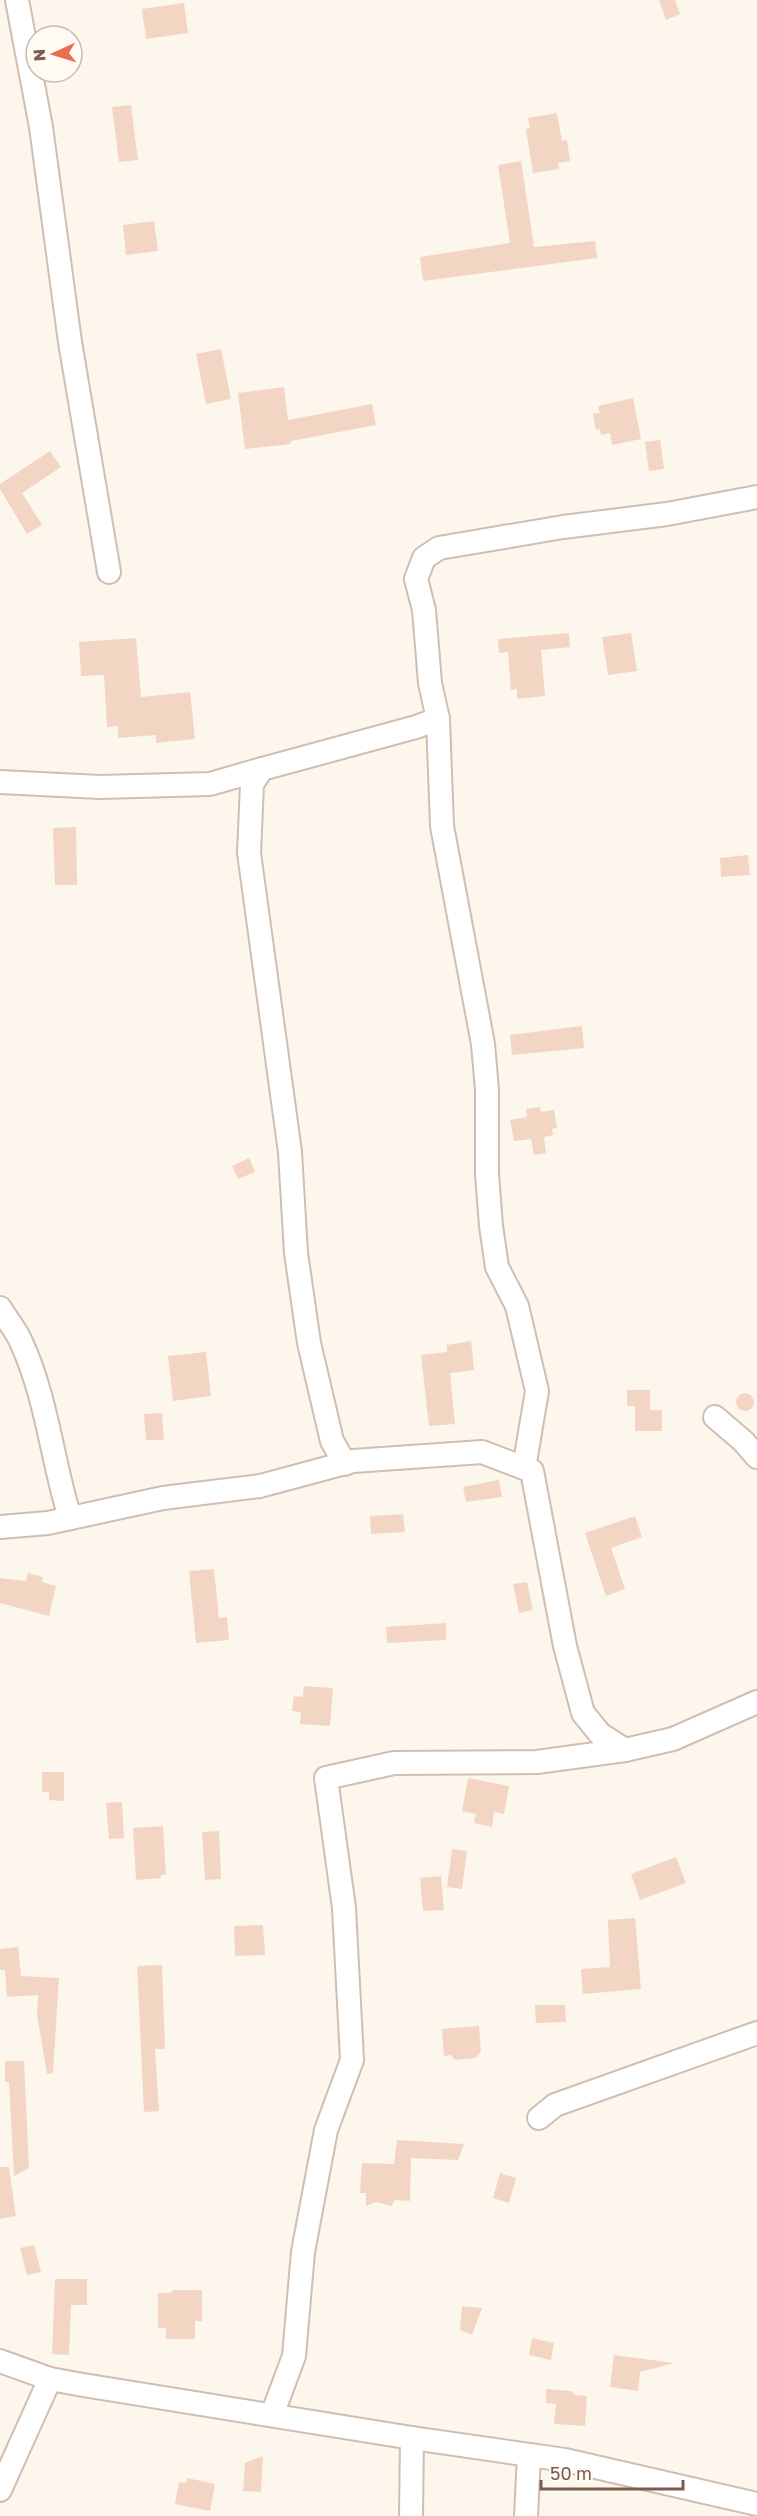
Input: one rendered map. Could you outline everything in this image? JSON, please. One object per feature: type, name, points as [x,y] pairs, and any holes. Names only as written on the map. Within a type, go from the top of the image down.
[{"type":"street","points":[[17,0],[41,127],[70,342],[109,572]]},
{"type":"street","points":[[524,1468],[537,1391],[517,1306],[497,1267],[488,1184],[487,1090],[483,1044],[442,826],[438,719],[430,683],[424,610],[416,579],[424,558],[439,548],[563,527],[667,514],[757,497]]},
{"type":"street","points":[[0,782],[100,787],[210,784],[438,719]]},
{"type":"street","points":[[262,769],[252,784],[249,853],[290,1152],[296,1253],[309,1343],[332,1441],[345,1464]]},
{"type":"street","points":[[0,1308],[22,1342],[36,1384],[49,1425],[58,1480],[70,1518]]},
{"type":"street","points":[[715,1417],[743,1441],[757,1457]]},
{"type":"street","points":[[0,1527],[48,1523],[163,1498],[260,1486],[345,1464],[402,1457],[482,1452],[532,1471],[565,1646],[583,1713],[600,1734],[625,1750]]},
{"type":"street","points":[[272,2415],[294,2356],[303,2252],[326,2130],[352,2060],[344,1908],[326,1778],[394,1763],[537,1762],[625,1750],[673,1739],[757,1702]]},
{"type":"street","points":[[539,2118],[555,2105],[757,2033]]},
{"type":"street","points":[[0,2361],[50,2379],[412,2438],[566,2460],[757,2504]]},
{"type":"street","points":[[0,2490],[50,2379]]},
{"type":"street","points":[[411,2516],[412,2438]]},
{"type":"street","points":[[525,2516],[529,2455]]},
{"type":"building","points":[[659,0],[675,0],[680,14],[666,20]]},
{"type":"building","points":[[184,3],[188,33],[146,39],[142,9]]},
{"type":"building","points":[[131,105],[138,160],[119,162],[112,107]]},
{"type":"building","points":[[557,113],[562,141],[567,140],[570,161],[558,163],[559,169],[533,173],[526,129],[530,128],[528,118]]},
{"type":"building","points":[[521,161],[534,247],[595,241],[597,258],[423,281],[420,257],[510,243],[498,165]]},
{"type":"building","points":[[154,221],[158,251],[126,255],[123,225]]},
{"type":"building","points":[[221,349],[231,399],[206,404],[196,354]]},
{"type":"building","points":[[284,387],[288,420],[372,404],[376,425],[291,441],[291,444],[245,449],[238,393]]},
{"type":"building","points":[[633,398],[641,439],[612,445],[610,433],[601,435],[600,429],[596,430],[593,414],[600,413],[598,406]]},
{"type":"building","points":[[660,440],[664,469],[649,471],[645,442]]},
{"type":"building","points":[[50,451],[61,467],[22,493],[42,525],[27,534],[0,489],[0,484]]},
{"type":"building","points":[[569,633],[570,647],[541,650],[545,696],[517,699],[517,689],[511,690],[508,652],[499,653],[498,639]]},
{"type":"building","points":[[631,633],[637,671],[608,675],[602,637]]},
{"type":"building","points":[[136,638],[141,697],[190,692],[195,739],[156,743],[156,735],[118,738],[118,726],[107,727],[104,675],[81,676],[79,642]]},
{"type":"building","points":[[76,827],[77,885],[55,885],[53,828]]},
{"type":"building","points":[[748,855],[750,875],[721,877],[720,858]]},
{"type":"building","points":[[582,1026],[584,1048],[512,1055],[510,1035]]},
{"type":"building","points":[[540,1107],[541,1112],[554,1110],[557,1128],[552,1129],[553,1135],[544,1137],[546,1153],[534,1155],[531,1139],[514,1141],[510,1120],[527,1117],[526,1109]]},
{"type":"building","points":[[249,1158],[255,1172],[238,1179],[232,1166]]},
{"type":"building","points":[[471,1341],[474,1370],[450,1373],[455,1424],[429,1426],[421,1355],[447,1352],[447,1345]]},
{"type":"building","points":[[206,1352],[211,1396],[173,1401],[168,1356]]},
{"type":"building","points":[[627,1390],[650,1390],[650,1410],[662,1410],[662,1431],[635,1431],[635,1406],[627,1406]]},
{"type":"building","points":[[745,1393],[751,1396],[754,1402],[751,1408],[745,1411],[739,1408],[736,1402],[739,1396]]},
{"type":"building","points":[[162,1413],[164,1440],[146,1440],[144,1414]]},
{"type":"building","points":[[499,1480],[502,1497],[466,1502],[463,1487]]},
{"type":"building","points":[[403,1514],[405,1532],[371,1534],[370,1516]]},
{"type":"building","points":[[635,1516],[642,1537],[611,1548],[625,1589],[606,1596],[585,1533]]},
{"type":"building","points":[[214,1569],[219,1618],[227,1617],[229,1640],[196,1643],[189,1571]]},
{"type":"building","points":[[28,1573],[43,1577],[42,1582],[56,1586],[49,1616],[0,1603],[0,1578],[26,1581]]},
{"type":"building","points":[[527,1582],[533,1610],[519,1613],[513,1584]]},
{"type":"building","points":[[446,1623],[446,1640],[387,1643],[386,1627]]},
{"type":"building","points":[[304,1686],[333,1688],[330,1726],[300,1724],[301,1712],[292,1711],[294,1696],[303,1697]]},
{"type":"building","points":[[42,1772],[64,1772],[64,1801],[49,1800],[49,1792],[42,1792]]},
{"type":"building","points":[[468,1778],[509,1786],[504,1814],[494,1812],[492,1827],[474,1823],[476,1814],[462,1811]]},
{"type":"building","points":[[122,1802],[124,1838],[109,1839],[106,1803]]},
{"type":"building","points":[[163,1826],[166,1875],[161,1875],[161,1878],[136,1880],[133,1828]]},
{"type":"building","points":[[219,1831],[221,1879],[205,1880],[202,1832]]},
{"type":"building","points":[[452,1849],[467,1851],[462,1889],[447,1887]]},
{"type":"building","points":[[676,1857],[686,1883],[640,1900],[631,1874]]},
{"type":"building","points":[[441,1876],[444,1910],[423,1911],[420,1878]]},
{"type":"building","points":[[635,1918],[641,1989],[583,1994],[581,1969],[610,1967],[608,1920]]},
{"type":"building","points":[[263,1925],[265,1955],[235,1956],[234,1926]]},
{"type":"building","points":[[18,1947],[21,1976],[59,1978],[53,2073],[47,2074],[37,2015],[38,1995],[7,1997],[5,1970],[0,1970],[0,1949]]},
{"type":"building","points":[[162,1965],[165,2049],[155,2049],[159,2111],[144,2112],[137,1966]]},
{"type":"building","points":[[535,2005],[565,2005],[566,2022],[536,2023]]},
{"type":"building","points":[[479,2026],[481,2052],[475,2058],[455,2060],[451,2055],[444,2056],[442,2029]]},
{"type":"building","points":[[5,2061],[24,2061],[29,2168],[14,2176],[9,2082],[5,2082]]},
{"type":"building","points":[[397,2140],[464,2144],[458,2160],[411,2158],[410,2201],[395,2200],[391,2206],[376,2202],[366,2206],[366,2193],[360,2193],[362,2163],[394,2164]]},
{"type":"building","points":[[0,2167],[9,2167],[16,2216],[0,2219]]},
{"type":"building","points":[[500,2173],[516,2178],[509,2203],[493,2198]]},
{"type":"building","points":[[34,2245],[41,2272],[27,2275],[20,2248]]},
{"type":"building","points":[[55,2279],[87,2279],[87,2305],[71,2305],[69,2355],[52,2354]]},
{"type":"building","points":[[173,2290],[202,2290],[202,2321],[195,2321],[195,2339],[166,2339],[166,2328],[158,2328],[158,2293],[171,2293]]},
{"type":"building","points":[[462,2306],[482,2308],[472,2335],[460,2330]]},
{"type":"building","points":[[532,2338],[554,2343],[551,2360],[529,2355]]},
{"type":"building","points":[[614,2355],[674,2363],[640,2372],[638,2391],[610,2387]]},
{"type":"building","points":[[546,2389],[571,2391],[575,2395],[587,2396],[585,2426],[554,2424],[556,2404],[546,2403]]},
{"type":"building","points":[[263,2456],[261,2492],[243,2491],[245,2463]]},
{"type":"building","points":[[187,2478],[215,2484],[210,2511],[175,2504],[179,2482],[186,2483]]}]
